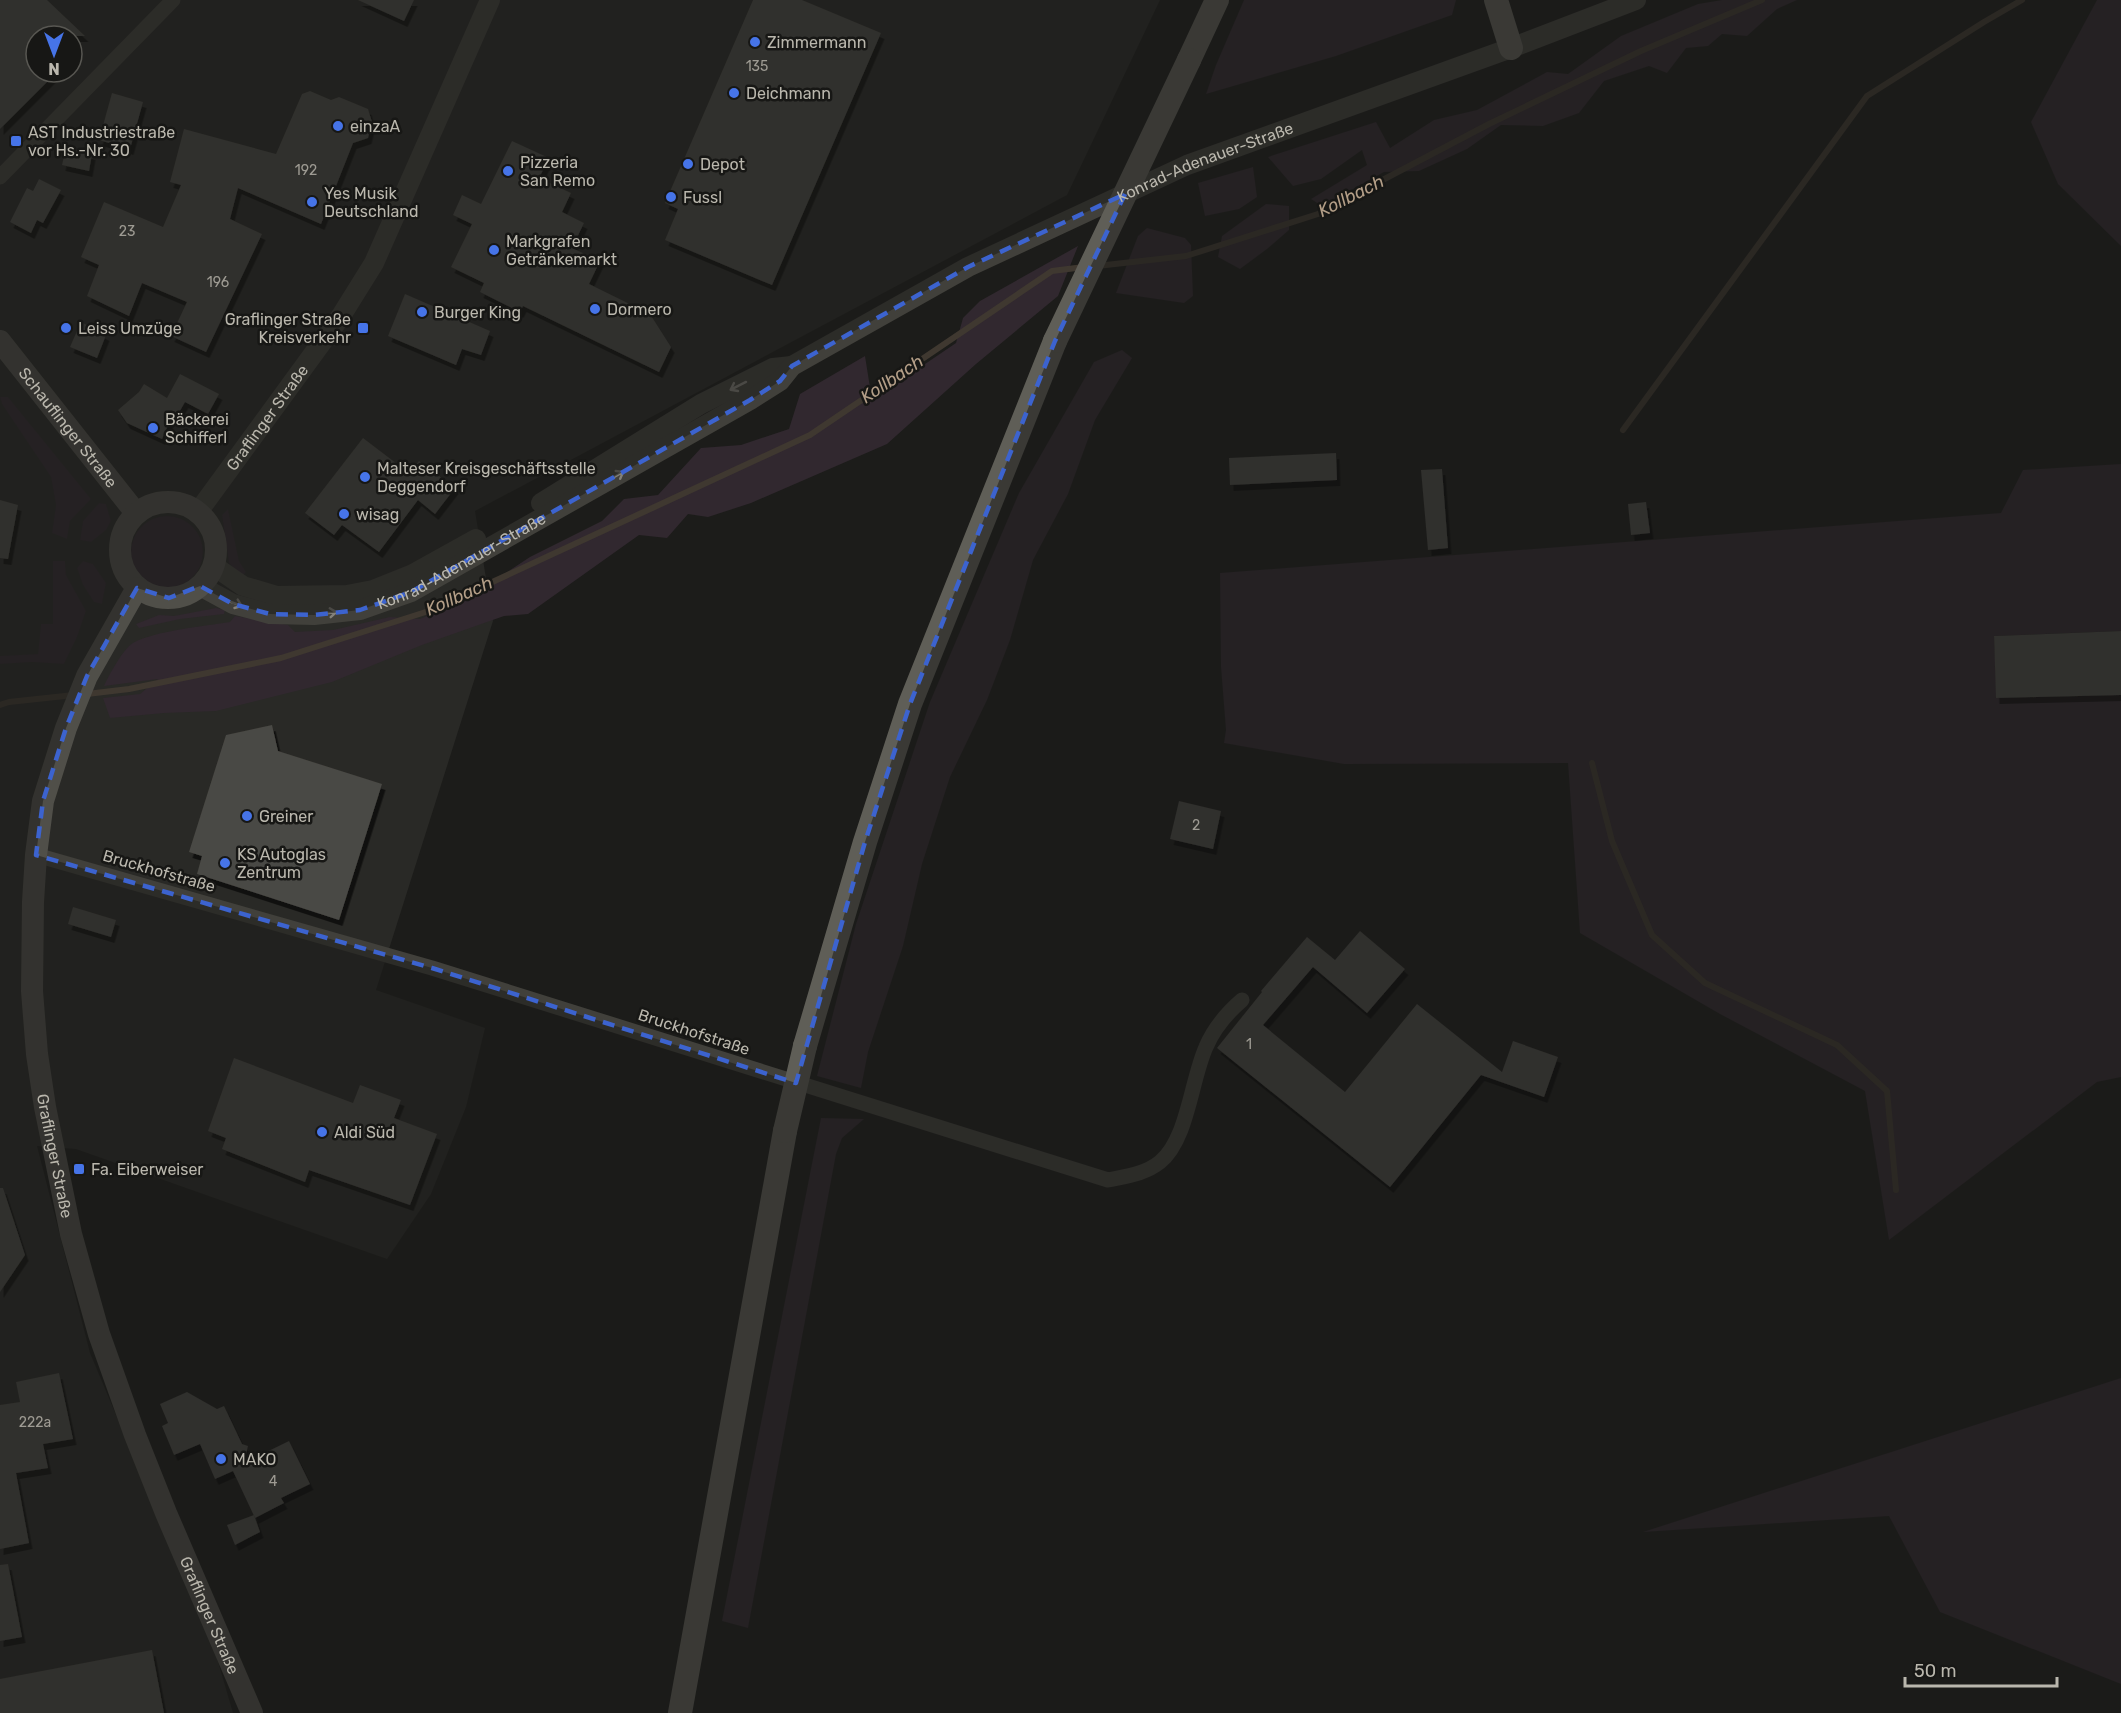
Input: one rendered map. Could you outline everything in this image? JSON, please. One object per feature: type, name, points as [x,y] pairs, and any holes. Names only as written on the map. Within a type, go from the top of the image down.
[{"type":"main road","points":[[680,1713],[784,1131],[805,1046],[865,842],[910,704],[1055,341],[1217,0]]},
{"type":"main road","points":[[1497,0],[1511,48]]},
{"type":"main road","name":"Schauflinger Straße","points":[[3,353],[136,513]]},
{"type":"main road","points":[[167,501],[184,503],[198,512],[210,524],[216,540],[214,566],[200,586],[185,595],[169,598],[152,596],[137,588],[125,574],[119,553],[119,542],[125,526],[136,513],[150,504],[167,501]]},
{"type":"main road","name":"Graflinger Straße","points":[[137,588],[87,676],[43,801],[33,902],[32,992],[37,1054],[45,1107],[71,1234],[99,1334],[135,1435],[177,1540],[252,1713]]},
{"type":"street","points":[[0,177],[173,0]]},
{"type":"street","name":"Graflinger Straße","points":[[198,512],[342,316],[374,263],[490,0]]},
{"type":"street","name":"Konrad-Adenauer-Straße","points":[[200,586],[233,604],[270,614],[314,615],[360,610],[411,592],[750,400],[780,381],[792,366],[968,267],[1187,165],[1511,48],[1636,0]]},
{"type":"street","name":"Konrad-Adenauer-Straße","points":[[214,566],[243,586],[277,596],[348,595],[373,590],[413,574],[508,522],[597,470],[701,404],[773,368],[792,366]]},
{"type":"street","name":"Bruckhofstraße","points":[[36,855],[432,968],[1108,1179],[1141,1173],[1160,1162],[1175,1146],[1206,1047],[1225,1014],[1242,1000]]},
{"type":"highlighted area","points":[[1125,194],[1055,341],[910,704],[865,842],[796,1083],[432,968],[36,855],[43,801],[66,728],[87,676],[137,588],[169,598],[200,586],[233,604],[270,614],[314,615],[360,610],[411,592],[750,400],[780,381],[792,366],[968,267]]},
{"type":"shaded area","points":[[0,0],[1160,0],[1067,195],[475,511],[493,621],[376,990],[485,1028],[466,1107],[431,1194],[387,1259],[76,1149],[37,1146],[90,1353],[214,1648],[233,1713],[0,1713]]},
{"type":"shaded area","points":[[1244,0],[1456,0],[1452,15],[1336,56],[1206,94]]},
{"type":"shaded area","points":[[1722,0],[1797,0],[1777,9],[1747,36],[1722,34],[1708,46],[1686,48],[1667,73],[1649,66],[1604,81],[1579,113],[1543,126],[1501,125],[1467,149],[1419,171],[1384,172],[1322,206],[1311,199],[1367,165],[1362,150],[1321,179],[1293,186],[1268,157],[1376,122],[1390,148],[1434,120],[1477,110],[1547,72],[1568,74],[1621,36],[1698,4]]},
{"type":"shaded area","points":[[2097,0],[2121,0],[2121,246],[2058,184],[2031,122]]},
{"type":"shaded area","points":[[1253,167],[1257,197],[1239,209],[1205,216],[1198,183]]},
{"type":"shaded area","points":[[1266,204],[1289,206],[1289,230],[1240,269],[1218,257],[1222,236]]},
{"type":"shaded area","points":[[1147,228],[1185,238],[1191,245],[1193,296],[1184,303],[1116,293],[1138,236]]},
{"type":"shaded area","points":[[1078,246],[1058,296],[976,364],[887,444],[751,503],[708,517],[688,514],[667,538],[639,535],[528,614],[504,616],[422,645],[332,682],[216,711],[110,718],[103,698],[140,694],[158,679],[104,686],[121,656],[133,643],[166,632],[230,622],[235,616],[288,625],[295,632],[333,630],[390,617],[420,619],[463,601],[530,557],[602,521],[624,499],[658,495],[701,448],[741,445],[789,429],[800,394],[865,356],[872,400],[956,343],[963,318],[980,301]]},
{"type":"shaded area","points":[[1122,350],[1132,358],[1095,420],[1068,494],[1033,560],[1010,640],[987,700],[950,777],[922,864],[903,946],[868,1052],[861,1088],[817,1076],[856,924],[930,702],[1019,493],[1094,362]]},
{"type":"shaded area","points":[[0,397],[8,397],[91,499],[70,521],[67,539],[52,533],[56,505],[51,477],[2,404]]},
{"type":"shaded area","points":[[2121,464],[2121,631],[1994,636],[1997,698],[2121,695],[2121,1077],[2097,1082],[1889,1240],[1865,1091],[1720,1014],[1580,933],[1568,763],[1344,764],[1224,743],[1226,730],[1221,667],[1220,573],[2001,513],[2023,470]]},
{"type":"shaded area","points":[[99,503],[106,504],[111,521],[106,530],[91,542],[80,540],[83,521]]},
{"type":"shaded area","points":[[228,509],[239,561],[246,572],[241,577],[229,563],[222,515]]},
{"type":"shaded area","points":[[160,516],[174,516],[193,526],[203,545],[203,559],[193,578],[174,588],[160,588],[141,578],[131,559],[131,545],[141,526]]},
{"type":"shaded area","points":[[53,561],[65,561],[66,575],[86,611],[64,664],[32,662],[0,664],[0,656],[38,654],[41,624],[53,624]]},
{"type":"shaded area","points":[[83,561],[93,564],[106,583],[102,604],[94,602],[83,585],[77,568]]},
{"type":"shaded area","points":[[216,608],[225,610],[224,614],[180,619],[139,628],[136,624],[159,615],[174,616]]},
{"type":"shaded area","points":[[821,1118],[864,1119],[842,1138],[836,1154],[748,1628],[722,1621]]},
{"type":"shaded area","points":[[2121,1378],[2121,1684],[1940,1612],[1889,1516],[1643,1532]]},
{"type":"building","points":[[0,0],[47,0],[72,24],[24,24],[24,84],[45,84],[0,129]]},
{"type":"building","points":[[358,0],[414,0],[404,21]]},
{"type":"building","points":[[753,0],[802,0],[881,33],[772,285],[665,240],[678,209],[665,203]]},
{"type":"building","points":[[310,91],[331,100],[339,97],[368,109],[372,122],[368,138],[353,143],[321,224],[238,188],[230,219],[262,234],[206,352],[171,336],[187,302],[142,283],[129,316],[87,296],[99,265],[81,257],[104,202],[163,227],[181,185],[170,182],[184,129],[276,154],[302,94]]},
{"type":"building","points":[[112,93],[143,102],[130,149],[99,140]]},
{"type":"building","points":[[512,141],[549,158],[539,178],[571,193],[562,212],[584,223],[572,248],[600,261],[589,284],[650,314],[671,347],[659,372],[523,306],[520,312],[480,292],[484,283],[451,267],[472,224],[453,215],[462,195],[481,204]]},
{"type":"building","points":[[66,148],[92,154],[89,171],[62,165]]},
{"type":"building","points":[[39,179],[61,190],[43,223],[37,220],[31,233],[10,222],[27,188],[33,191]]},
{"type":"building","name":"Burger King","points":[[405,294],[490,331],[481,355],[462,349],[456,365],[388,336]]},
{"type":"building","points":[[81,322],[106,335],[97,358],[70,347]]},
{"type":"building","points":[[180,374],[219,394],[208,414],[185,402],[177,416],[173,414],[162,439],[127,423],[118,410],[139,392],[144,384],[167,398]]},
{"type":"building","points":[[363,438],[409,473],[419,461],[455,488],[435,514],[418,500],[379,552],[342,525],[334,535],[305,513]]},
{"type":"building","points":[[1336,453],[1337,480],[1230,485],[1229,458]]},
{"type":"building","points":[[1442,469],[1448,548],[1428,550],[1421,470]]},
{"type":"building","points":[[0,500],[18,505],[8,559],[0,558]]},
{"type":"building","points":[[1646,502],[1650,533],[1631,535],[1628,504]]},
{"type":"building","points":[[2121,631],[2121,695],[1996,698],[1994,636]]},
{"type":"building","points":[[272,725],[278,751],[382,784],[339,920],[197,874],[202,856],[189,852],[226,735]]},
{"type":"building","points":[[1179,801],[1221,811],[1213,849],[1170,839]]},
{"type":"building","points":[[73,907],[116,920],[111,937],[68,924]]},
{"type":"building","points":[[1360,931],[1405,969],[1367,1013],[1313,967],[1263,1025],[1345,1092],[1417,1004],[1502,1072],[1513,1041],[1558,1057],[1544,1097],[1481,1075],[1390,1187],[1217,1048],[1307,937],[1335,960]]},
{"type":"building","name":"Aldi Süd","points":[[234,1058],[353,1103],[360,1085],[401,1100],[394,1118],[437,1134],[410,1205],[309,1170],[305,1182],[222,1149],[226,1138],[208,1131]]},
{"type":"building","points":[[0,1188],[3,1188],[25,1255],[0,1292]]},
{"type":"building","points":[[59,1373],[73,1439],[43,1444],[48,1468],[16,1473],[29,1543],[0,1549],[0,1405],[20,1402],[16,1382]]},
{"type":"building","points":[[187,1392],[217,1409],[224,1406],[242,1444],[248,1446],[244,1463],[289,1441],[310,1484],[281,1498],[284,1503],[255,1518],[233,1471],[215,1479],[200,1444],[174,1455],[162,1426],[168,1423],[160,1404]]},
{"type":"building","points":[[254,1515],[260,1532],[235,1545],[227,1525]]},
{"type":"building","points":[[8,1564],[22,1637],[0,1641],[0,1565]]},
{"type":"building","points":[[152,1650],[164,1713],[0,1713],[0,1679]]},
{"type":"waterway","name":"Kollbach","points":[[1097,266],[1186,256],[1318,214],[1489,124],[1641,51],[1762,0]]},
{"type":"waterway","points":[[1623,430],[1867,96],[2022,0]]},
{"type":"waterway","name":"Kollbach","points":[[87,694],[129,689],[281,658],[432,610],[810,435],[1052,271],[1084,267]]},
{"type":"waterway","name":"Kollbach","points":[[0,705],[74,695]]},
{"type":"waterway","points":[[1592,763],[1612,841],[1652,935],[1705,983],[1837,1045],[1887,1091],[1896,1190]]},
{"type":"place","name":"Zimmermann","points":[[755,42]]},
{"type":"place","name":"Deichmann","points":[[734,93]]},
{"type":"place","name":"einzaA","points":[[338,126]]},
{"type":"place","name":"AST Industriestraße vor Hs.-Nr. 30","points":[[16,141]]},
{"type":"place","name":"Depot","points":[[688,164]]},
{"type":"place","name":"Pizzeria San Remo","points":[[508,171]]},
{"type":"place","name":"Fussl","points":[[671,197]]},
{"type":"place","name":"Yes Musik Deutschland","points":[[312,202]]},
{"type":"place","name":"Markgrafen Getränkemarkt","points":[[494,250]]},
{"type":"place","name":"Dormero","points":[[595,309]]},
{"type":"place","name":"Burger King","points":[[422,312]]},
{"type":"place","name":"Leiss Umzüge","points":[[66,328]]},
{"type":"place","name":"Graflinger Straße Kreisverkehr","points":[[363,328]]},
{"type":"place","name":"Bäckerei Schifferl","points":[[153,428]]},
{"type":"place","name":"Malteser Kreisgeschäftsstelle Deggendorf","points":[[365,477]]},
{"type":"place","name":"wisag","points":[[344,514]]},
{"type":"place","name":"Greiner","points":[[247,816]]},
{"type":"place","name":"KS Autoglas Zentrum","points":[[225,863]]},
{"type":"place","name":"Aldi Süd","points":[[322,1132]]},
{"type":"place","name":"Fa. Eiberweiser","points":[[79,1169]]},
{"type":"place","name":"MAKO","points":[[221,1459]]}]
